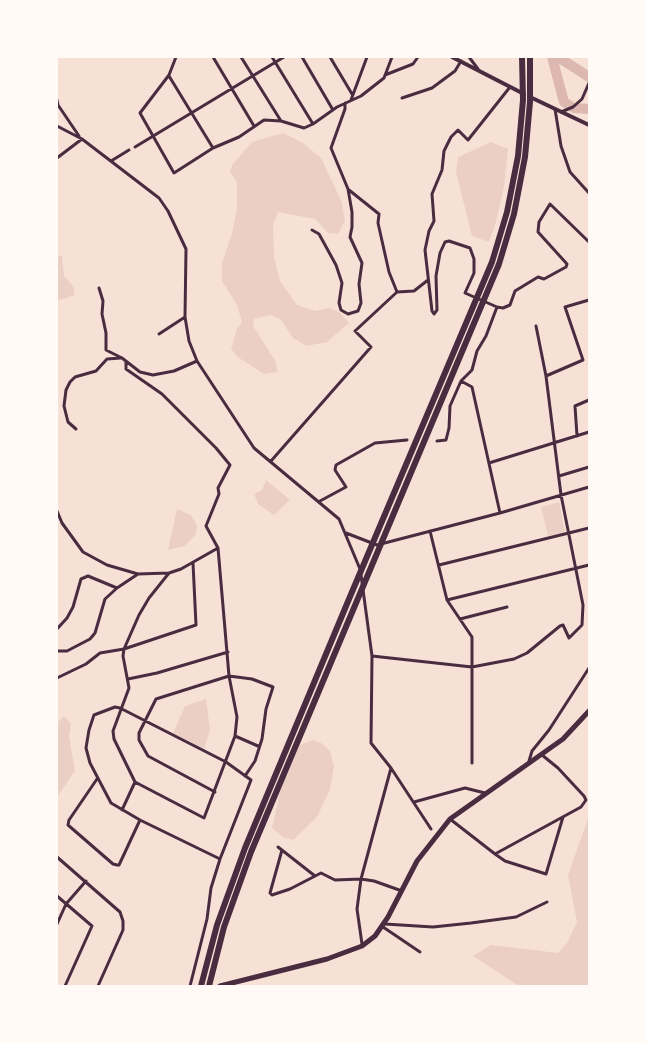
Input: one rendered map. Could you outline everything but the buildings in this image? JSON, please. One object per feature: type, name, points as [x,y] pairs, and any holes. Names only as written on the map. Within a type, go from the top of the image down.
[{"type":"highway","points":[[201,986],[228,892],[499,264],[521,183],[528,132],[522,57]]},
{"type":"highway","points":[[526,101],[530,57]]},
{"type":"highway","points":[[209,986],[224,927],[251,852],[352,601]]},
{"type":"main road","points":[[219,986],[327,959],[362,946],[384,925],[422,853],[450,819],[563,739],[589,711]]},
{"type":"street","points":[[176,57],[169,75],[140,113],[174,173],[213,148],[239,137],[264,120],[281,121],[304,128],[313,124],[333,110],[361,96],[384,78],[392,57]]},
{"type":"street","points":[[213,57],[254,126]]},
{"type":"street","points":[[242,57],[281,121]]},
{"type":"street","points":[[272,57],[313,124]]},
{"type":"street","points":[[135,147],[284,57]]},
{"type":"street","points":[[302,57],[333,110]]},
{"type":"street","points":[[330,57],[352,94]]},
{"type":"street","points":[[351,100],[367,57]]},
{"type":"street","points":[[385,75],[413,64],[418,57]]},
{"type":"street","points":[[452,57],[589,125]]},
{"type":"street","points":[[469,57],[479,71]]},
{"type":"street","points":[[402,98],[432,88],[446,79],[461,61]]},
{"type":"street","points":[[169,75],[213,148]]},
{"type":"street","points":[[561,112],[573,107],[582,99],[589,83]]},
{"type":"street","points":[[510,87],[468,140],[458,130],[451,137],[444,151],[442,170],[432,194],[434,221],[429,231],[425,250],[432,311],[434,314],[437,310],[436,276],[445,242],[470,248],[474,259],[474,273],[465,293],[503,308],[510,305],[515,291],[538,278],[544,279],[566,267],[567,264],[538,232],[539,222],[550,204],[589,242]]},
{"type":"street","points":[[57,100],[58,105],[82,140]]},
{"type":"street","points":[[312,230],[319,234],[336,265],[342,283],[339,303],[341,310],[348,314],[358,311],[361,303],[359,284],[362,263],[350,237],[352,212],[348,189],[331,148],[345,110],[345,103]]},
{"type":"street","points":[[555,109],[561,146],[570,172],[589,193]]},
{"type":"street","points":[[57,126],[82,140],[159,198],[186,249],[185,317],[189,341],[197,361],[254,448],[320,501],[339,519],[346,532],[359,564],[365,594],[372,656],[371,743],[391,768],[432,829]]},
{"type":"street","points":[[57,158],[82,140]]},
{"type":"street","points":[[111,161],[129,150]]},
{"type":"street","points":[[348,189],[379,214],[378,224],[389,272],[397,292]]},
{"type":"street","points":[[271,461],[370,347],[355,331],[397,292],[414,291],[428,280]]},
{"type":"street","points":[[99,288],[103,301],[106,350],[124,359],[140,372],[153,375],[174,371],[197,361]]},
{"type":"street","points":[[546,376],[583,360],[565,307],[589,300]]},
{"type":"street","points":[[437,441],[446,440],[450,406],[461,381],[472,370],[477,351],[486,336],[497,307]]},
{"type":"street","points":[[159,334],[185,317]]},
{"type":"street","points":[[372,656],[472,667],[514,659],[527,653],[563,625],[569,638],[583,621],[583,605],[561,495],[546,376],[536,326]]},
{"type":"street","points":[[76,429],[68,422],[64,406],[66,390],[70,382],[75,377],[96,371],[107,359],[124,359]]},
{"type":"street","points":[[124,359],[126,369],[162,394],[230,465],[218,488],[219,494],[206,526],[218,548],[229,676],[237,717],[235,736],[204,818],[135,782],[114,738],[113,731],[129,688],[123,656],[124,649],[149,598],[169,573]]},
{"type":"street","points":[[461,381],[472,387],[500,513]]},
{"type":"street","points":[[577,436],[575,406],[589,400]]},
{"type":"street","points":[[489,463],[589,432]]},
{"type":"street","points":[[320,501],[346,487],[335,470],[336,465],[375,443],[407,440]]},
{"type":"street","points":[[559,476],[589,467]]},
{"type":"street","points":[[346,532],[377,545],[589,487]]},
{"type":"street","points":[[57,511],[62,523],[83,552],[107,565],[138,574],[169,573],[193,563],[218,548]]},
{"type":"street","points":[[439,565],[589,528]]},
{"type":"street","points":[[430,531],[447,600],[472,637],[472,763]]},
{"type":"street","points":[[57,678],[86,664],[100,653],[124,649],[196,625],[193,563]]},
{"type":"street","points":[[447,600],[589,565]]},
{"type":"street","points":[[57,651],[67,651],[90,639],[95,633],[102,605],[117,588],[138,574]]},
{"type":"street","points":[[57,629],[73,607],[81,579],[88,576],[117,588]]},
{"type":"street","points":[[460,619],[507,607]]},
{"type":"street","points":[[128,679],[228,652]]},
{"type":"street","points":[[530,761],[532,751],[549,730],[589,668]]},
{"type":"street","points":[[215,792],[147,756],[139,740],[139,733],[156,699],[229,676],[252,679],[273,687],[255,761],[245,776]]},
{"type":"street","points":[[190,986],[207,919],[211,888],[251,780],[226,762],[120,708],[115,707],[92,718],[86,748],[97,779],[111,803],[140,820],[220,859]]},
{"type":"street","points":[[235,736],[259,746]]},
{"type":"street","points":[[495,855],[581,807],[586,800],[558,768],[541,753]]},
{"type":"street","points":[[362,946],[357,909],[361,879],[391,768]]},
{"type":"street","points":[[97,779],[69,820],[68,825],[113,864],[119,865],[140,820]]},
{"type":"street","points":[[122,810],[135,782]]},
{"type":"street","points":[[414,802],[465,788],[484,793]]},
{"type":"street","points":[[450,819],[505,861],[546,874],[563,816]]},
{"type":"street","points":[[278,847],[315,876]]},
{"type":"street","points":[[282,850],[270,893],[272,895],[290,889],[321,873],[335,880],[361,879],[382,883],[402,891]]},
{"type":"street","points":[[57,857],[120,912],[123,921],[123,930],[98,986]]},
{"type":"street","points":[[57,924],[66,903],[86,881]]},
{"type":"street","points":[[57,896],[92,926],[65,986]]},
{"type":"street","points":[[384,925],[433,927],[471,923],[516,916],[547,902]]},
{"type":"street","points":[[384,925],[420,952]]},
{"type":"shaded area","points":[[283,133],[303,143],[321,158],[341,200],[345,220],[338,234],[328,233],[315,219],[278,212],[273,225],[274,257],[280,281],[297,305],[315,311],[329,308],[339,312],[349,323],[327,342],[306,346],[293,338],[281,320],[271,315],[254,319],[253,326],[276,362],[277,372],[264,374],[239,358],[231,349],[237,329],[242,322],[237,305],[222,281],[222,263],[232,234],[237,208],[237,182],[230,172],[232,165],[252,142]]},
{"type":"shaded area","points":[[491,142],[508,149],[504,187],[489,242],[472,236],[456,172],[458,157]]},
{"type":"shaded area","points":[[57,256],[62,256],[64,276],[73,286],[75,295],[57,301]]},
{"type":"shaded area","points":[[266,480],[290,500],[274,515],[258,504],[254,494],[262,490]]},
{"type":"shaded area","points":[[559,502],[565,532],[548,536],[541,507]]},
{"type":"shaded area","points":[[177,509],[191,515],[197,526],[196,534],[185,546],[168,550]]},
{"type":"shaded area","points":[[206,699],[210,730],[204,749],[173,733],[185,706]]},
{"type":"shaded area","points":[[64,716],[71,724],[69,736],[75,771],[57,797],[57,723]]},
{"type":"shaded area","points":[[313,740],[321,743],[330,751],[334,766],[330,789],[317,817],[293,840],[283,837],[272,828],[280,792],[300,745]]},
{"type":"shaded area","points":[[589,816],[589,986],[519,986],[473,956],[491,945],[558,953],[567,943],[577,922],[568,875]]},
{"type":"waterway","points":[[552,57],[564,102],[574,108],[589,109]]},
{"type":"waterway","points":[[558,57],[589,77]]}]
